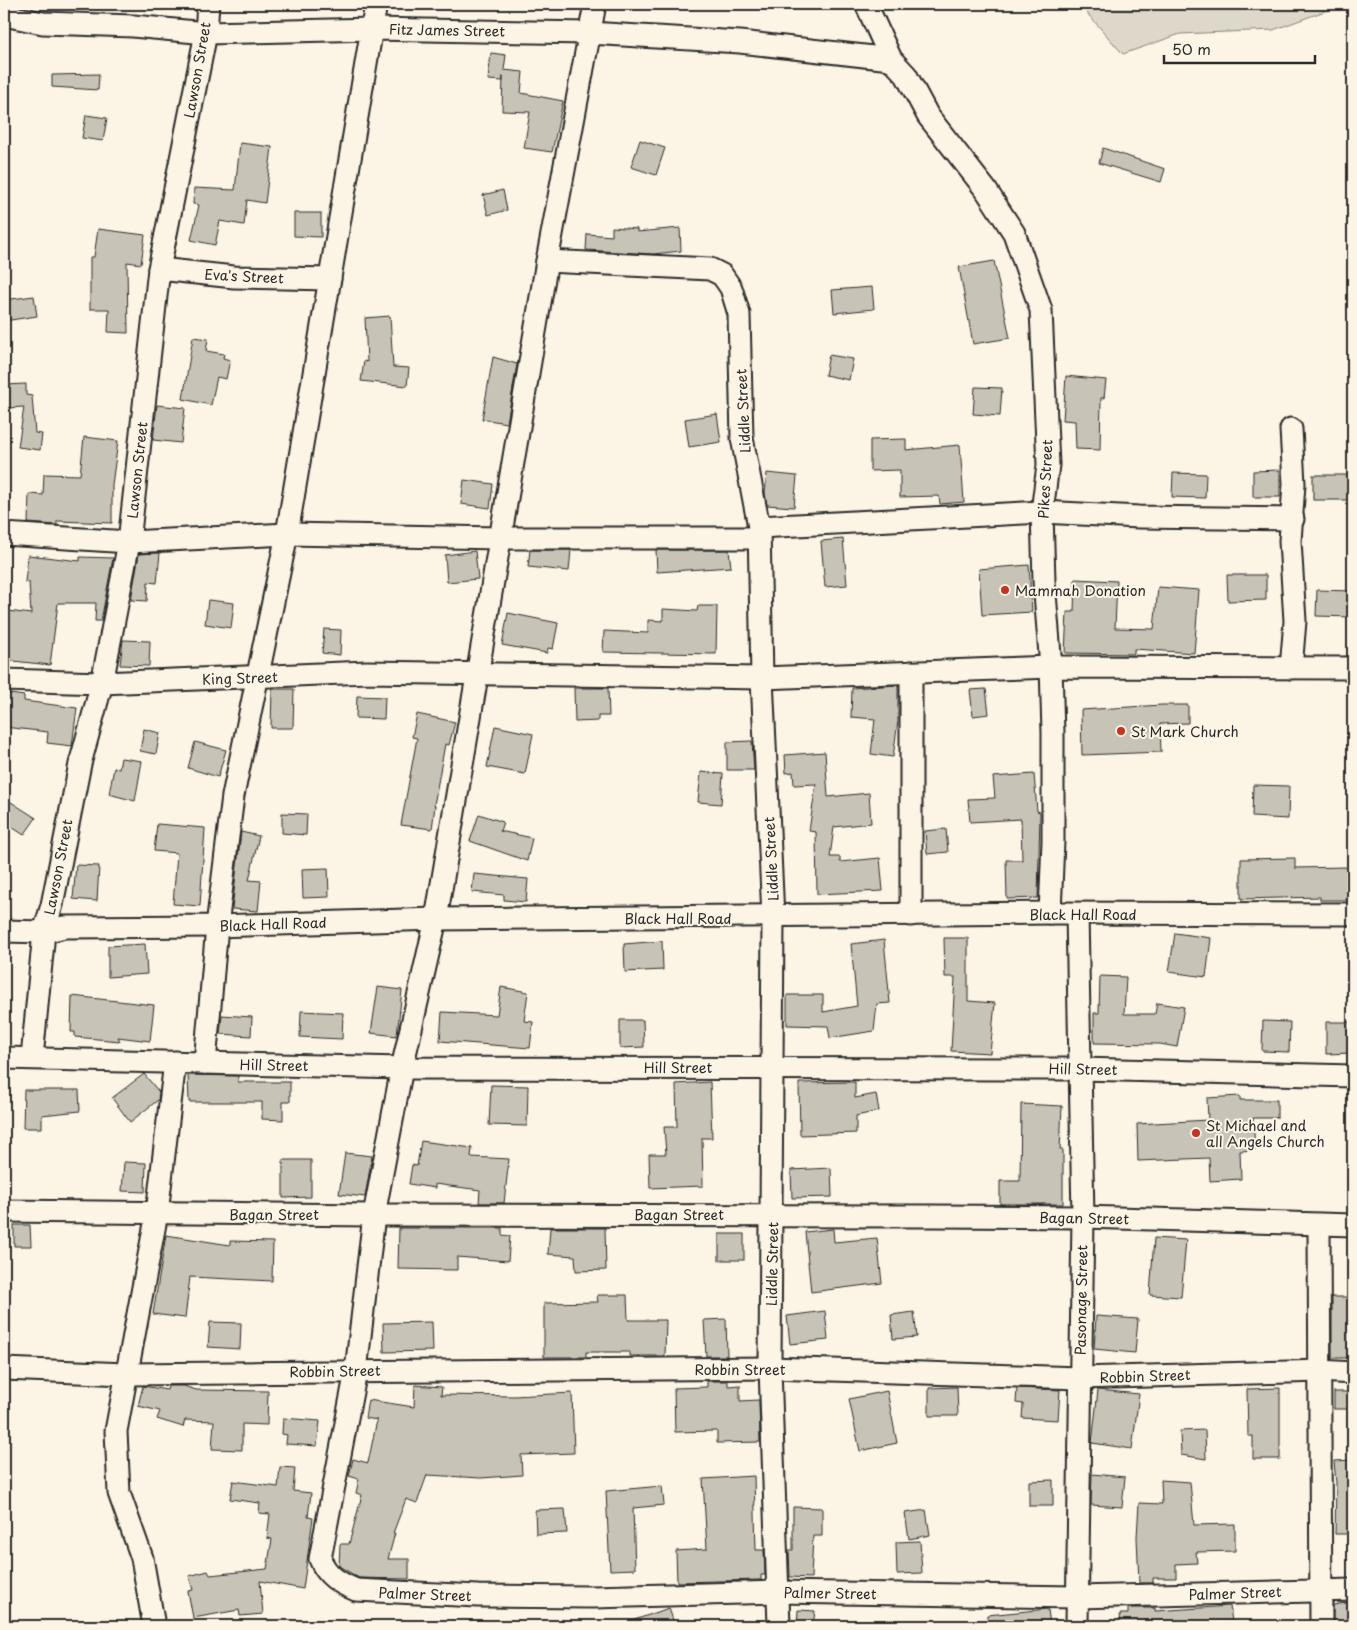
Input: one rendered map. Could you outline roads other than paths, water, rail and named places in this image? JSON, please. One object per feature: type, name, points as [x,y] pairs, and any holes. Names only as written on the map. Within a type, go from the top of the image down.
[{"type":"street","name":"Lawson Street","points":[[32,1058],[44,932],[52,905],[80,764],[102,683],[129,542],[160,269],[206,33],[208,4]]},
{"type":"street","points":[[205,1063],[217,926],[234,796],[287,534],[376,4]]},
{"type":"street","points":[[356,1370],[374,1215],[402,1068],[436,918],[546,261],[595,4]]},
{"type":"street","name":"Pikes Street","points":[[866,4],[891,59],[906,75],[928,116],[986,190],[1014,233],[1041,310],[1048,465],[1042,512],[1044,581],[1052,667],[1053,841],[1050,913]]},
{"type":"street","name":"Fitz James Street","points":[[4,15],[43,23],[133,26],[206,33],[373,29],[589,34],[740,42],[891,59]]},
{"type":"street","name":"Liddle Street","points":[[546,261],[710,269],[722,276],[731,288],[739,314],[742,438],[758,532],[762,678],[774,917],[773,1214],[770,1368],[779,1626]]},
{"type":"street","name":"Eva's Street","points":[[160,269],[234,277],[330,279]]},
{"type":"street","points":[[1290,429],[1294,484],[1290,541],[1295,622],[1291,668]]},
{"type":"street","points":[[4,534],[129,542],[287,534],[500,538],[758,532],[1042,512],[1139,517],[1293,519]]},
{"type":"street","name":"King Street","points":[[4,680],[102,683],[367,672],[762,678],[1052,667],[1353,668]]},
{"type":"street","points":[[910,916],[911,672]]},
{"type":"street","name":"Black Hall Road","points":[[4,931],[44,932],[64,927],[217,926],[436,918],[910,916],[1050,913],[1353,914]]},
{"type":"street","name":"Pasonage Street","points":[[1077,914],[1083,1217],[1077,1626]]},
{"type":"street","name":"Hill Street","points":[[4,1058],[402,1068],[774,1067],[1080,1069],[1353,1076]]},
{"type":"street","points":[[154,1626],[142,1558],[118,1493],[116,1431],[157,1213],[175,1062]]},
{"type":"street","name":"Bagan Street","points":[[4,1211],[374,1215],[773,1214],[1083,1217],[1319,1226],[1353,1225]]},
{"type":"street","points":[[1319,1226],[1321,1626]]},
{"type":"street","name":"Robbin Street","points":[[4,1369],[126,1374],[356,1370],[770,1368],[1080,1378],[1320,1371],[1353,1373]]},
{"type":"street","name":"Palmer Street","points":[[356,1370],[320,1559],[325,1570],[340,1584],[356,1590],[584,1597],[778,1592],[1077,1597],[1353,1590]]},
{"type":"place","name":"Mammah Donation","points":[[1005,590]]},
{"type":"place","name":"St Mark Church","points":[[1121,731]]},
{"type":"place","name":"St Michael and all Angels Church","points":[[1196,1133]]}]
